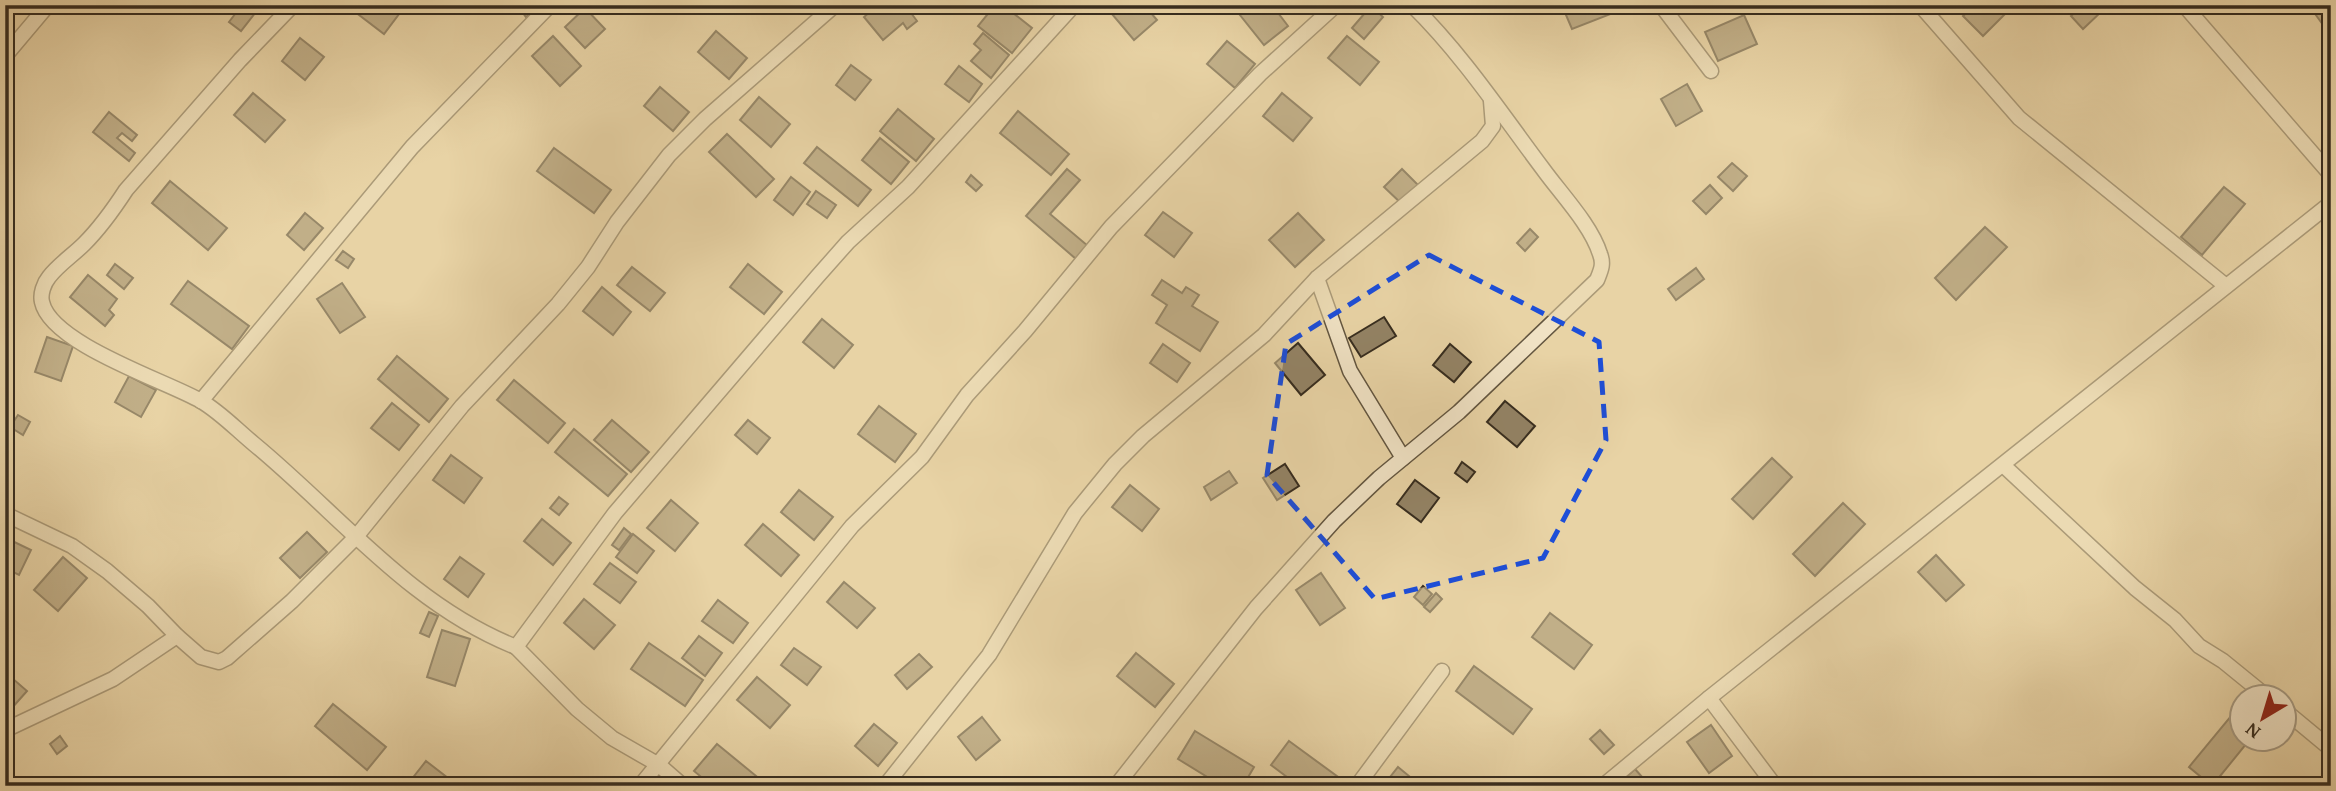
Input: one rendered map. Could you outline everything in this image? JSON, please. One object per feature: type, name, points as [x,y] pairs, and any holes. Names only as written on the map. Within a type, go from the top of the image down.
[{"type":"street","points":[[5,56],[48,5]]},
{"type":"street","points":[[293,5],[240,60],[126,190],[85,243],[49,277],[43,289],[42,303],[52,318],[71,335],[113,360],[201,401],[300,484],[355,538],[420,592],[469,624],[516,647],[577,709],[612,738],[659,765],[683,786]]},
{"type":"street","points":[[201,401],[412,147],[550,5]]},
{"type":"street","points":[[5,514],[72,546],[107,571],[201,657],[219,662],[227,658],[292,601],[355,538],[461,406],[558,304],[669,155],[705,119],[835,5]]},
{"type":"street","points":[[516,647],[615,513],[817,277],[848,242],[908,187],[1074,5]]},
{"type":"street","points":[[640,786],[852,526],[922,457],[967,396],[1111,227],[1260,74],[1336,5]]},
{"type":"street","points":[[1116,786],[1256,608],[1334,521],[1379,478],[1459,412],[1597,280],[1603,266],[1600,253],[1589,233],[1441,34],[1412,5]]},
{"type":"street","points":[[1661,5],[1712,71]]},
{"type":"street","points":[[1920,5],[2019,118],[2226,286]]},
{"type":"street","points":[[2184,5],[2331,175]]},
{"type":"street","points":[[885,786],[989,655],[1075,513],[1115,464],[1143,436],[1264,335],[1317,278],[1482,141],[1493,126],[1491,100]]},
{"type":"street","points":[[1603,786],[1709,698],[2331,204]]},
{"type":"street","points":[[1317,278],[1350,371],[1403,458]]},
{"type":"street","points":[[2003,465],[2135,588],[2175,620],[2199,646],[2248,682]]},
{"type":"street","points":[[5,730],[113,679],[177,636]]},
{"type":"street","points":[[1357,786],[1442,671]]},
{"type":"street","points":[[1709,698],[1775,786]]},
{"type":"street","points":[[2298,722],[2331,749]]},
{"type":"highlighted area","points":[[1429,255],[1599,342],[1606,440],[1543,558],[1375,599],[1267,475],[1286,344]]},
{"type":"building","points":[[242,5],[256,5],[259,8],[241,31],[229,22]]},
{"type":"building","points":[[346,5],[397,5],[402,10],[384,34]]},
{"type":"building","points":[[517,5],[542,5],[526,17]]},
{"type":"building","points":[[878,5],[905,5],[917,21],[907,29],[903,23],[883,40],[864,17]]},
{"type":"building","points":[[995,5],[1003,5],[1032,28],[1012,53],[978,26]]},
{"type":"building","points":[[1144,5],[1157,20],[1134,40],[1106,7]]},
{"type":"building","points":[[1232,5],[1272,5],[1288,26],[1264,45]]},
{"type":"building","points":[[1570,5],[1625,5],[1626,8],[1572,29],[1563,8]]},
{"type":"building","points":[[1975,5],[2014,5],[1983,36],[1963,16]]},
{"type":"building","points":[[2083,5],[2095,5],[2101,12],[2083,29],[2071,16]]},
{"type":"building","points":[[2321,5],[2331,5],[2331,36],[2313,11]]},
{"type":"building","points":[[1371,6],[1383,17],[1364,39],[1352,28]]},
{"type":"building","points":[[585,8],[605,29],[585,48],[565,27]]},
{"type":"building","points":[[1744,15],[1757,44],[1718,61],[1705,32]]},
{"type":"building","points":[[716,31],[747,58],[729,79],[698,52]]},
{"type":"building","points":[[983,33],[1009,55],[991,78],[971,61],[981,50],[974,44]]},
{"type":"building","points":[[553,36],[581,66],[560,86],[532,56]]},
{"type":"building","points":[[1347,36],[1379,62],[1360,85],[1328,58]]},
{"type":"building","points":[[300,38],[324,57],[305,80],[282,61]]},
{"type":"building","points":[[1227,41],[1255,64],[1235,88],[1207,64]]},
{"type":"building","points":[[851,65],[871,80],[855,100],[836,85]]},
{"type":"building","points":[[959,66],[982,84],[969,102],[945,84]]},
{"type":"building","points":[[1687,84],[1702,111],[1676,126],[1661,99]]},
{"type":"building","points":[[660,87],[689,112],[673,131],[644,106]]},
{"type":"building","points":[[253,93],[285,120],[265,142],[234,115]]},
{"type":"building","points":[[1282,93],[1312,118],[1293,141],[1263,116]]},
{"type":"building","points":[[759,97],[790,124],[771,147],[740,120]]},
{"type":"building","points":[[898,109],[934,139],[916,161],[880,131]]},
{"type":"building","points":[[1018,111],[1069,154],[1051,175],[1000,133]]},
{"type":"building","points":[[109,112],[137,135],[132,141],[122,133],[117,138],[135,153],[129,161],[93,132]]},
{"type":"building","points":[[727,134],[774,179],[756,197],[709,152]]},
{"type":"building","points":[[880,138],[909,162],[891,184],[862,160]]},
{"type":"building","points":[[817,147],[871,190],[858,206],[804,163]]},
{"type":"building","points":[[554,148],[611,190],[594,213],[537,171]]},
{"type":"building","points":[[1732,163],[1747,176],[1733,191],[1718,177]]},
{"type":"building","points":[[1067,169],[1080,180],[1050,214],[1088,246],[1076,259],[1026,216]]},
{"type":"building","points":[[1402,169],[1421,188],[1403,205],[1384,187]]},
{"type":"building","points":[[971,175],[982,185],[976,191],[966,182]]},
{"type":"building","points":[[791,177],[810,192],[793,215],[774,200]]},
{"type":"building","points":[[170,181],[227,228],[208,250],[152,203]]},
{"type":"building","points":[[1710,185],[1722,198],[1706,214],[1693,201]]},
{"type":"building","points":[[2224,187],[2245,204],[2202,255],[2181,237]]},
{"type":"building","points":[[816,191],[836,205],[827,218],[807,204]]},
{"type":"building","points":[[1163,212],[1192,233],[1174,257],[1145,235]]},
{"type":"building","points":[[305,213],[323,228],[304,250],[287,235]]},
{"type":"building","points":[[1298,213],[1324,240],[1295,267],[1269,240]]},
{"type":"building","points":[[1985,227],[2007,247],[1956,300],[1935,278]]},
{"type":"building","points":[[1530,229],[1538,237],[1525,251],[1517,243]]},
{"type":"building","points":[[343,251],[354,259],[348,268],[336,260]]},
{"type":"building","points":[[115,264],[133,278],[124,289],[107,275]]},
{"type":"building","points":[[748,264],[782,292],[764,314],[730,287]]},
{"type":"building","points":[[632,267],[665,293],[650,311],[617,285]]},
{"type":"building","points":[[1696,268],[1704,279],[1676,300],[1668,289]]},
{"type":"building","points":[[88,275],[117,299],[109,310],[114,315],[105,326],[70,297]]},
{"type":"building","points":[[1162,280],[1182,293],[1186,287],[1199,295],[1192,306],[1218,322],[1200,351],[1156,323],[1167,305],[1152,295]]},
{"type":"building","points":[[188,281],[249,326],[232,349],[171,304]]},
{"type":"building","points":[[342,283],[365,317],[340,333],[317,299]]},
{"type":"building","points":[[602,287],[631,312],[613,335],[583,311]]},
{"type":"building","points":[[1384,317],[1396,336],[1361,357],[1349,338]]},
{"type":"building","points":[[822,319],[853,345],[834,368],[803,342]]},
{"type":"building","points":[[47,337],[73,346],[61,381],[35,372]]},
{"type":"building","points":[[1298,343],[1325,375],[1301,395],[1275,363]]},
{"type":"building","points":[[1163,344],[1190,363],[1177,382],[1150,363]]},
{"type":"building","points":[[1450,344],[1471,362],[1454,382],[1433,365]]},
{"type":"building","points":[[397,356],[448,399],[429,422],[378,379]]},
{"type":"building","points":[[129,376],[156,390],[141,417],[115,402]]},
{"type":"building","points":[[514,380],[565,423],[548,443],[497,400]]},
{"type":"building","points":[[1505,401],[1535,426],[1517,447],[1487,422]]},
{"type":"building","points":[[392,403],[419,425],[399,450],[371,428]]},
{"type":"building","points":[[879,406],[916,434],[895,462],[858,434]]},
{"type":"building","points":[[18,415],[30,422],[23,435],[10,427]]},
{"type":"building","points":[[612,420],[649,452],[631,472],[594,440]]},
{"type":"building","points":[[748,420],[770,438],[757,454],[735,435]]},
{"type":"building","points":[[574,429],[627,474],[608,496],[555,452]]},
{"type":"building","points":[[451,455],[482,478],[464,503],[433,480]]},
{"type":"building","points":[[1772,458],[1792,477],[1753,519],[1732,499]]},
{"type":"building","points":[[1462,462],[1475,472],[1467,482],[1455,473]]},
{"type":"building","points":[[1285,464],[1299,486],[1277,500],[1263,478]]},
{"type":"building","points":[[1229,471],[1237,483],[1211,500],[1204,487]]},
{"type":"building","points":[[1415,480],[1439,498],[1421,522],[1397,504]]},
{"type":"building","points":[[1130,485],[1159,509],[1142,531],[1112,507]]},
{"type":"building","points":[[799,490],[833,517],[814,540],[781,512]]},
{"type":"building","points":[[559,497],[568,504],[559,515],[550,508]]},
{"type":"building","points":[[671,500],[698,523],[675,551],[647,528]]},
{"type":"building","points":[[1843,503],[1865,524],[1815,576],[1793,554]]},
{"type":"building","points":[[542,519],[571,543],[553,565],[524,541]]},
{"type":"building","points":[[763,524],[799,555],[781,576],[745,545]]},
{"type":"building","points":[[624,528],[631,534],[619,550],[612,545]]},
{"type":"building","points":[[307,532],[327,552],[300,578],[280,558]]},
{"type":"building","points":[[633,534],[654,551],[637,573],[616,557]]},
{"type":"building","points":[[6,538],[31,550],[19,575],[5,568]]},
{"type":"building","points":[[1936,555],[1964,585],[1946,601],[1918,572]]},
{"type":"building","points":[[63,557],[87,578],[58,611],[34,590]]},
{"type":"building","points":[[460,557],[484,574],[468,597],[444,579]]},
{"type":"building","points":[[610,563],[636,582],[620,603],[594,584]]},
{"type":"building","points":[[1321,573],[1345,608],[1320,625],[1296,590]]},
{"type":"building","points":[[844,582],[875,608],[857,628],[827,602]]},
{"type":"building","points":[[1423,586],[1432,594],[1423,605],[1414,597]]},
{"type":"building","points":[[1436,593],[1442,599],[1430,612],[1424,607]]},
{"type":"building","points":[[584,599],[615,625],[594,649],[564,623]]},
{"type":"building","points":[[718,600],[748,623],[733,643],[702,621]]},
{"type":"building","points":[[429,612],[438,616],[429,637],[420,633]]},
{"type":"building","points":[[1550,613],[1592,645],[1574,669],[1532,637]]},
{"type":"building","points":[[442,630],[470,639],[455,686],[427,677]]},
{"type":"building","points":[[699,636],[722,653],[705,676],[682,658]]},
{"type":"building","points":[[649,643],[703,680],[685,706],[631,669]]},
{"type":"building","points":[[794,648],[821,667],[807,685],[781,665]]},
{"type":"building","points":[[1136,653],[1174,684],[1155,707],[1117,676]]},
{"type":"building","points":[[919,654],[932,667],[907,689],[895,675]]},
{"type":"building","points":[[1474,666],[1532,709],[1513,734],[1456,691]]},
{"type":"building","points":[[5,672],[27,691],[11,709],[5,704]]},
{"type":"building","points":[[757,677],[790,705],[770,728],[737,700]]},
{"type":"building","points":[[333,704],[386,747],[367,770],[315,726]]},
{"type":"building","points":[[982,717],[1000,740],[976,760],[958,737]]},
{"type":"building","points":[[2228,720],[2228,752],[2240,752],[2212,786],[2189,767]]},
{"type":"building","points":[[874,724],[897,743],[878,766],[855,746]]},
{"type":"building","points":[[1711,725],[1732,756],[1709,773],[1687,742]]},
{"type":"building","points":[[1600,730],[1614,745],[1604,754],[1590,739]]},
{"type":"building","points":[[1195,731],[1254,767],[1243,786],[1222,786],[1178,759]]},
{"type":"building","points":[[60,736],[67,746],[57,754],[50,744]]},
{"type":"building","points":[[1289,741],[1345,782],[1342,786],[1299,786],[1271,765]]},
{"type":"building","points":[[717,744],[767,786],[712,786],[694,771]]},
{"type":"building","points":[[426,761],[457,786],[418,786],[411,780]]},
{"type":"building","points":[[1398,767],[1421,786],[1383,786]]},
{"type":"building","points":[[1635,769],[1650,786],[1629,786],[1624,779]]}]
